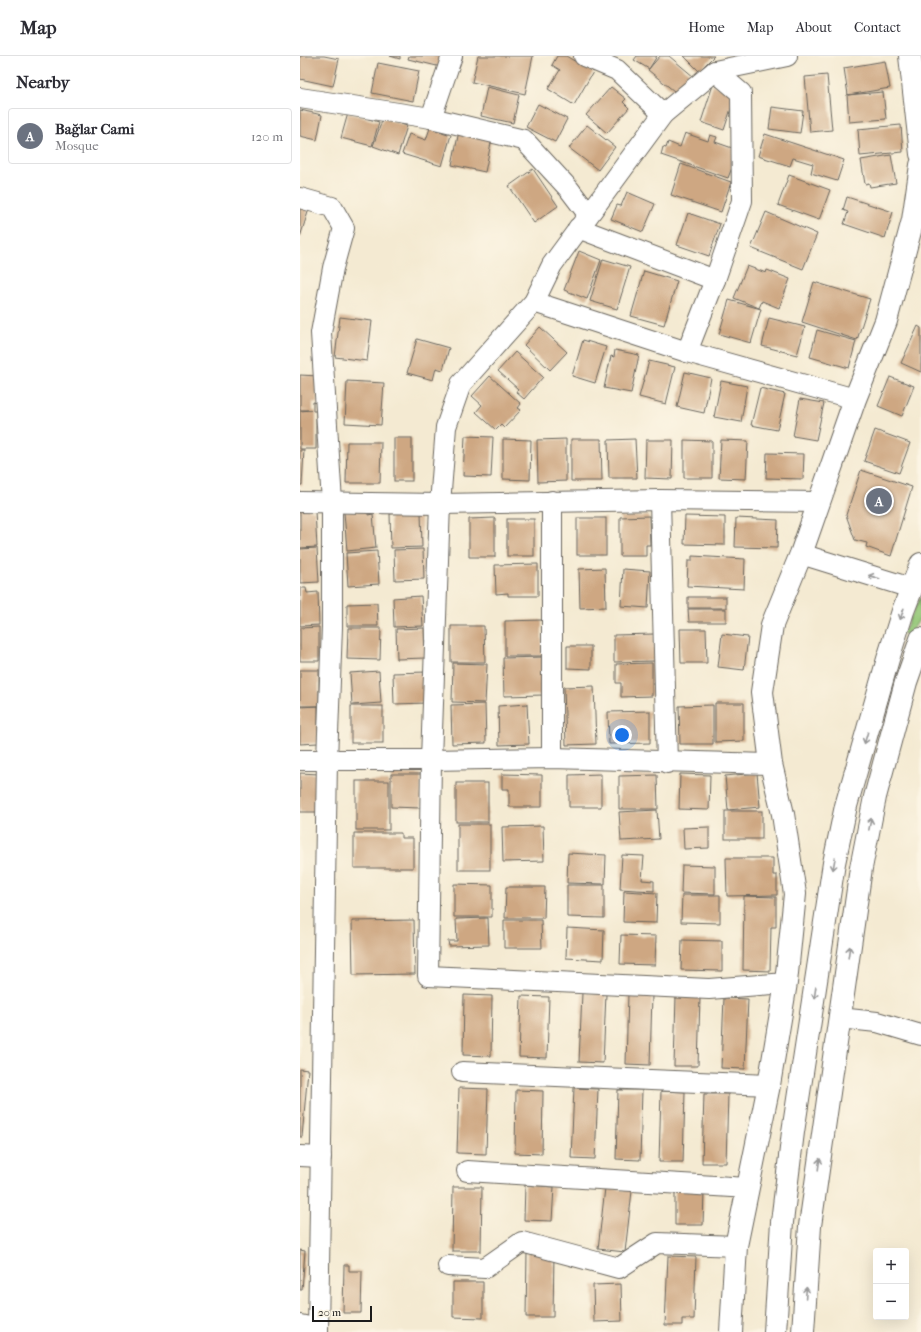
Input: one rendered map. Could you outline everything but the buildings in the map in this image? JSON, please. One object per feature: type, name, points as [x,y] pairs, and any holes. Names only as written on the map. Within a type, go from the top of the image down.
[{"type":"main road","points":[[910,56],[918,90],[921,154]]},
{"type":"main road","points":[[730,1332],[736,1246],[769,1085],[786,983],[794,894],[782,814],[770,764],[762,692],[772,625],[801,554],[855,399],[886,321],[913,220],[921,165]]},
{"type":"main road","points":[[775,1332],[783,1215],[793,1132],[834,863],[846,806],[888,659],[911,588],[921,564]]},
{"type":"main road","points":[[803,1332],[810,1226],[861,868],[875,797],[906,682],[921,639]]},
{"type":"main road","points":[[792,916],[825,919]]},
{"type":"street","points":[[431,118],[452,56]]},
{"type":"street","points":[[584,56],[622,63],[663,114]]},
{"type":"street","points":[[777,57],[715,71],[663,114],[552,265],[534,302],[461,384],[446,427],[440,504],[431,760],[428,976],[709,989],[786,983]]},
{"type":"street","points":[[687,352],[715,280],[742,201],[741,93],[715,71]]},
{"type":"street","points":[[300,98],[431,118],[524,140],[570,189],[583,221],[715,280]]},
{"type":"street","points":[[300,198],[332,207],[344,228],[333,268],[321,333],[332,502],[332,627],[327,760],[321,1157],[312,1329]]},
{"type":"street","points":[[534,302],[687,352],[855,399]]},
{"type":"street","points":[[300,502],[440,504],[660,500],[820,502]]},
{"type":"street","points":[[660,500],[667,763]]},
{"type":"street","points":[[552,501],[552,758]]},
{"type":"street","points":[[801,554],[911,588]]},
{"type":"street","points":[[300,760],[552,758],[667,763],[770,764]]},
{"type":"street","points":[[840,1018],[877,1022],[921,1036]]},
{"type":"street","points":[[462,1072],[769,1085]]},
{"type":"street","points":[[300,1156],[321,1157]]},
{"type":"street","points":[[467,1171],[748,1188]]},
{"type":"street","points":[[448,1266],[485,1268],[522,1242],[619,1268],[657,1243],[736,1246]]},
{"type":"green space","points":[[921,596],[921,617],[909,636],[903,633]]},
{"type":"place","name":"Bağlar Cami","points":[[879,501]]}]
